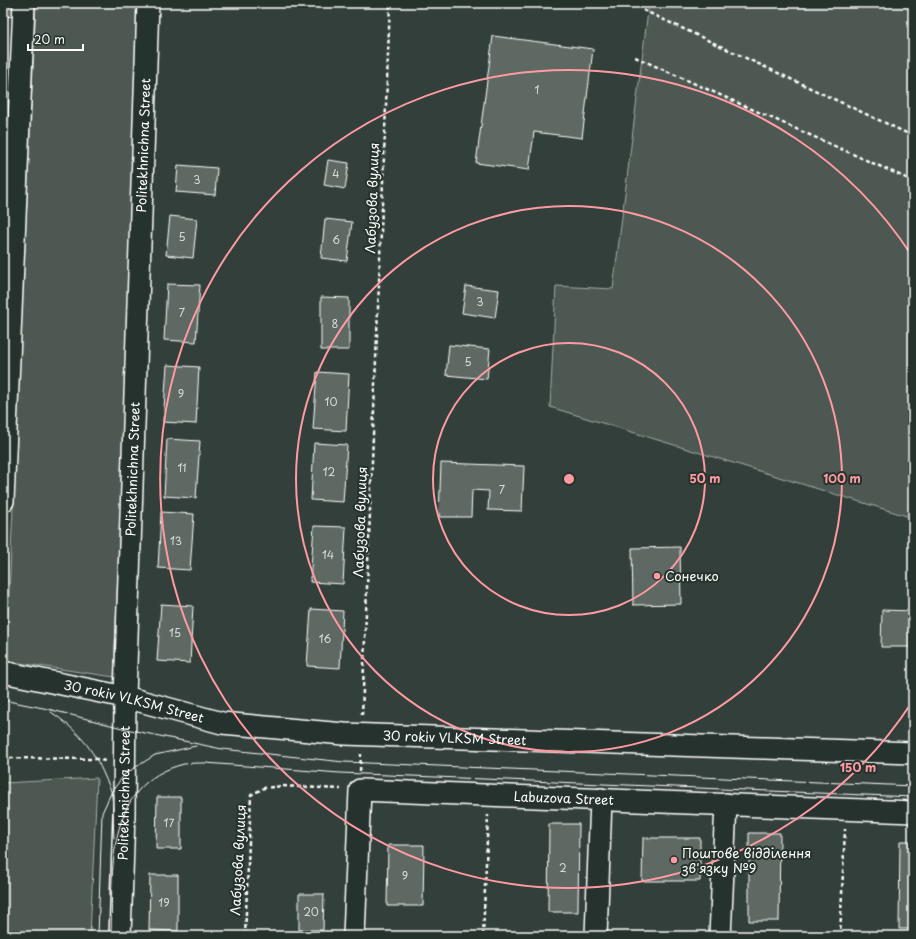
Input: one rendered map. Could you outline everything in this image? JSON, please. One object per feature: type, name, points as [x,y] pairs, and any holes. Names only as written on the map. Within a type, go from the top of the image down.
[{"type":"street","points":[[3,501],[24,3]]},
{"type":"street","name":"Politekhnichna Street","points":[[120,936],[125,766],[125,697],[148,3]]},
{"type":"street","name":"30 rokiv VLKSM Street","points":[[3,672],[125,697],[222,723],[362,735],[913,753]]},
{"type":"street","points":[[354,936],[360,790]]},
{"type":"street","name":"Labuzova Street","points":[[360,790],[913,812]]},
{"type":"street","points":[[596,936],[601,799]]},
{"type":"street","points":[[720,936],[726,804]]},
{"type":"path","name":"Лабузова вулиця","points":[[245,936],[251,795],[264,788],[282,786],[360,790],[390,3]]},
{"type":"path","points":[[643,10],[913,136]]},
{"type":"path","points":[[635,57],[913,181]]},
{"type":"path","points":[[3,758],[97,759],[125,766]]},
{"type":"path","points":[[483,936],[488,795]]},
{"type":"path","points":[[840,936],[846,809]]},
{"type":"shaded area","points":[[36,3],[139,3],[114,677],[6,661]]},
{"type":"shaded area","points":[[649,3],[913,3],[913,518],[550,407],[556,286],[613,289]]},
{"type":"shaded area","points":[[97,778],[90,936],[3,936],[3,783]]},
{"type":"building","points":[[3,3],[15,3],[14,17],[3,16]]},
{"type":"building","points":[[493,36],[593,49],[582,138],[534,132],[529,170],[476,163]]},
{"type":"building","points":[[328,160],[349,163],[345,189],[324,185]]},
{"type":"building","points":[[178,165],[217,168],[215,195],[176,192]]},
{"type":"building","points":[[170,216],[197,219],[193,258],[166,255]]},
{"type":"building","points":[[325,219],[352,222],[347,261],[321,258]]},
{"type":"building","points":[[167,284],[200,285],[196,342],[164,340]]},
{"type":"building","points":[[466,286],[499,290],[495,318],[462,313]]},
{"type":"building","points":[[321,297],[349,298],[349,350],[321,350]]},
{"type":"building","points":[[449,345],[490,349],[487,379],[446,375]]},
{"type":"building","points":[[167,365],[199,367],[196,424],[163,422]]},
{"type":"building","points":[[317,372],[349,374],[346,431],[313,429]]},
{"type":"building","points":[[167,439],[200,441],[196,498],[164,496]]},
{"type":"building","points":[[314,443],[347,445],[343,502],[311,500]]},
{"type":"building","points":[[441,463],[524,466],[522,511],[488,510],[489,491],[472,490],[471,517],[439,517]]},
{"type":"building","points":[[161,512],[194,514],[190,570],[158,568]]},
{"type":"building","points":[[314,526],[346,527],[343,584],[310,582]]},
{"type":"building","name":"Сонечко","points":[[680,547],[681,604],[633,605],[632,548]]},
{"type":"building","points":[[161,604],[193,606],[190,663],[157,661]]},
{"type":"building","points":[[311,609],[343,611],[340,668],[307,666]]},
{"type":"building","points":[[882,610],[913,611],[913,647],[881,647]]},
{"type":"building","points":[[157,797],[181,797],[181,849],[156,849]]},
{"type":"building","points":[[549,824],[579,824],[578,912],[548,912]]},
{"type":"building","points":[[749,833],[780,833],[779,921],[749,921]]},
{"type":"building","points":[[643,838],[700,838],[700,881],[642,881]]},
{"type":"building","points":[[900,841],[913,841],[913,929],[899,929]]},
{"type":"building","points":[[388,845],[424,845],[423,906],[387,906]]},
{"type":"building","points":[[150,875],[178,875],[178,931],[149,930]]},
{"type":"building","points":[[299,894],[324,894],[323,930],[299,930]]},
{"type":"tram line","points":[[3,700],[48,709],[126,729],[222,749],[344,762],[913,786]]},
{"type":"tram line","points":[[51,712],[69,726],[83,740],[95,757],[110,788],[112,796],[114,838]]},
{"type":"tram line","points":[[98,936],[102,813],[112,791],[125,774],[155,755],[196,746]]},
{"type":"tram line","points":[[111,936],[114,858],[118,833],[126,810],[139,790],[158,774],[184,764],[205,763],[340,773],[913,797]]},
{"type":"place","name":"Сонечко","points":[[657,576]]},
{"type":"place","name":"Поштове відділення зв'язку №9","points":[[674,860]]}]
